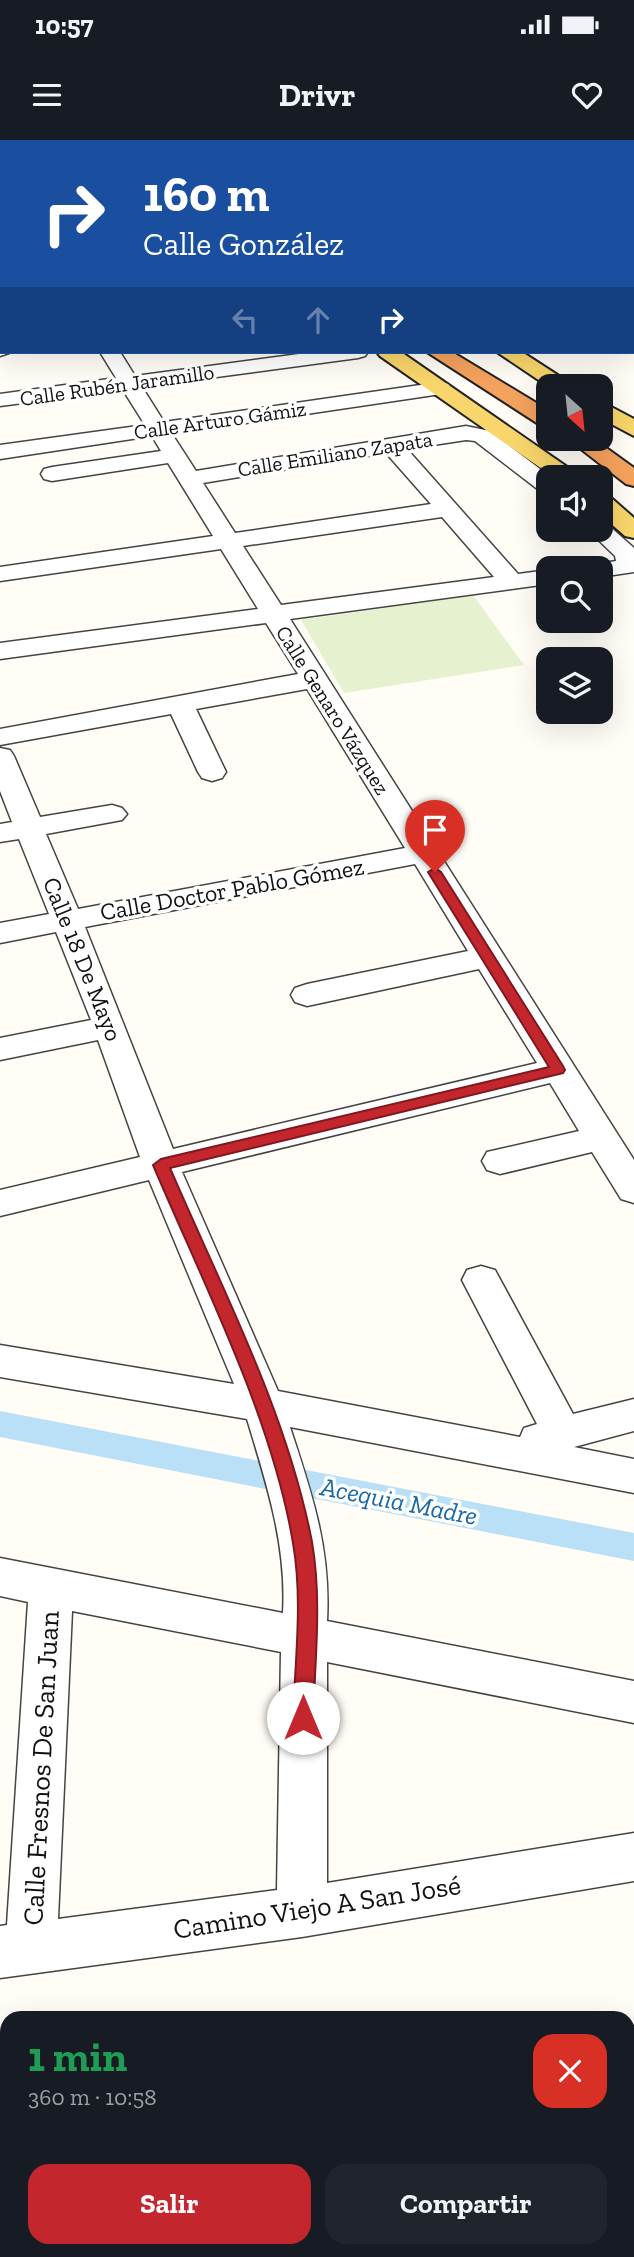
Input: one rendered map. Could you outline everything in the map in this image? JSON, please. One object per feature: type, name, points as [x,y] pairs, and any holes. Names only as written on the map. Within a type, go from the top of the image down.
[{"type":"highway","points":[[439,354],[493,364]]},
{"type":"highway","points":[[447,354],[493,364],[536,408]]},
{"type":"highway","points":[[476,354],[536,392]]},
{"type":"highway","points":[[613,443],[634,458]]},
{"type":"highway","points":[[597,452],[634,479]]},
{"type":"main road","points":[[390,354],[552,465]]},
{"type":"main road","points":[[493,364],[536,378]]},
{"type":"main road","points":[[613,416],[634,429]]},
{"type":"main road","points":[[613,512],[634,531]]},
{"type":"street","name":"Calle Genaro Vázquez","points":[[111,354],[180,467],[317,679],[423,854],[634,1190]]},
{"type":"street","name":"Calle Rubén Jaramillo","points":[[0,401],[344,354]]},
{"type":"street","name":"Calle Arturo Gámiz","points":[[0,452],[441,388]]},
{"type":"street","name":"Calle Emiliano Zapata","points":[[52,474],[180,467],[391,445],[466,433],[482,436],[536,477]]},
{"type":"street","points":[[391,445],[512,582]]},
{"type":"street","points":[[353,521],[420,477]]},
{"type":"street","points":[[0,574],[226,539],[448,509]]},
{"type":"street","points":[[613,542],[627,554],[629,563],[613,569]]},
{"type":"street","points":[[0,651],[536,579]]},
{"type":"street","points":[[0,737],[317,679]]},
{"type":"street","points":[[180,705],[212,772]]},
{"type":"street","name":"Calle 18 De Mayo","points":[[0,756],[15,830],[68,920],[161,1165]]},
{"type":"street","points":[[15,830],[112,814]]},
{"type":"street","name":"Calle Doctor Pablo Gómez","points":[[0,933],[423,854]]},
{"type":"street","points":[[307,995],[487,957]]},
{"type":"street","points":[[0,1049],[110,1027]]},
{"type":"street","points":[[0,1203],[558,1070]]},
{"type":"street","points":[[500,1161],[601,1138]]},
{"type":"street","points":[[161,1165],[263,1405],[278,1448],[302,1543],[307,1582],[304,1635],[302,1912]]},
{"type":"street","points":[[481,1280],[563,1434]]},
{"type":"street","points":[[0,1361],[263,1405],[634,1476]]},
{"type":"street","points":[[497,1451],[634,1415]]},
{"type":"street","points":[[0,1577],[634,1702]]},
{"type":"street","name":"Calle Fresnos De San Juan","points":[[16,1950],[51,1588]]},
{"type":"street","name":"Camino Viejo A San José","points":[[16,1950],[302,1912],[634,1857]]},
{"type":"green space","points":[[473,595],[524,665],[344,693],[301,620]]},
{"type":"waterway","name":"Acequia Madre","points":[[0,1424],[634,1547]]},
{"type":"route","points":[[303,1718],[307,1582],[302,1543],[291,1496],[263,1405],[161,1165],[558,1070],[435,872]]}]
